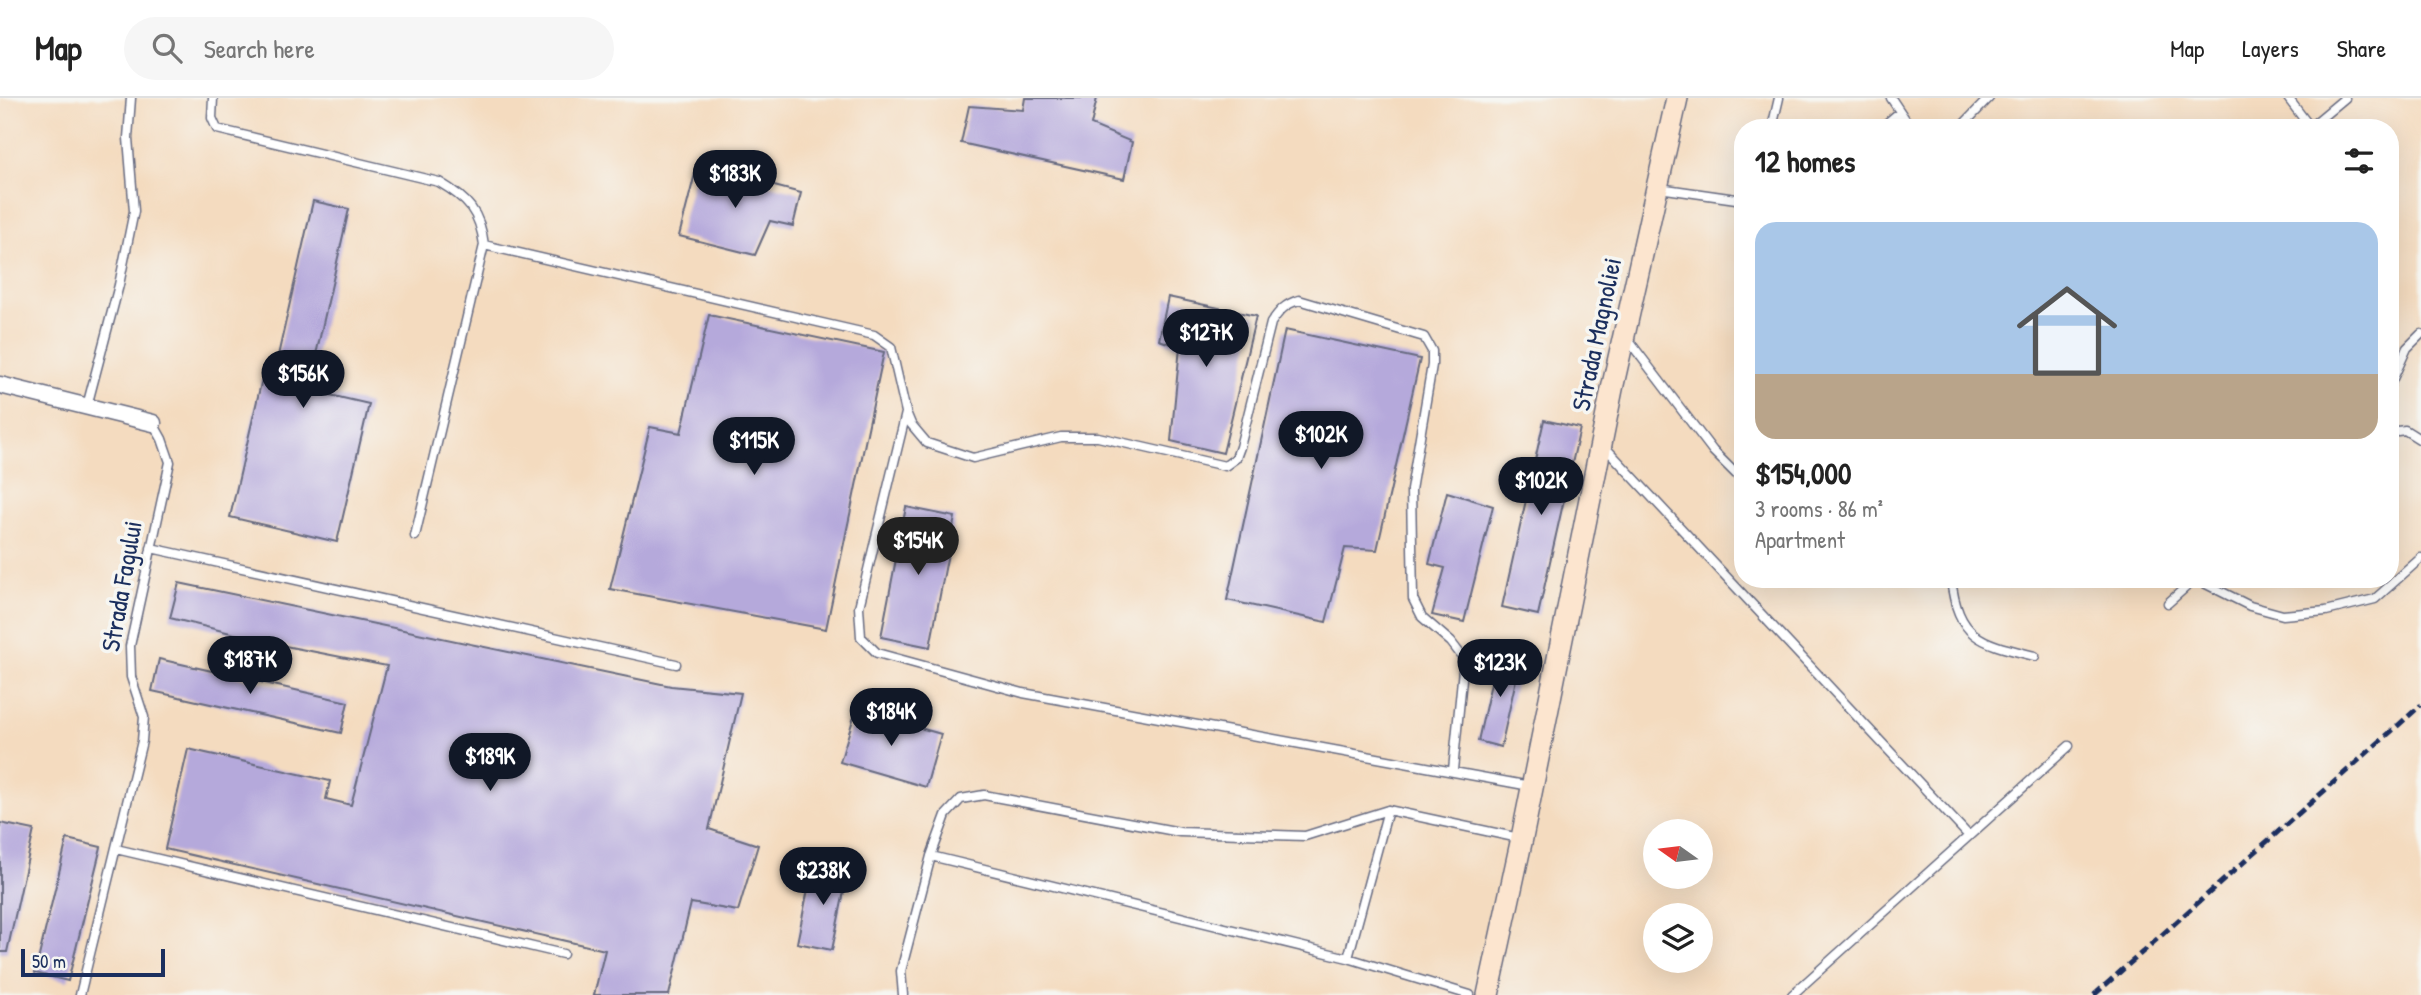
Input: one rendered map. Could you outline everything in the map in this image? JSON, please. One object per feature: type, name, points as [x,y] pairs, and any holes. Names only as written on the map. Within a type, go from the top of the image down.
[{"type":"main road","name":"Strada Magnoliei","points":[[1488,995],[1533,786],[1601,443],[1677,98]]},
{"type":"street","name":"Strada Fagului","points":[[0,385],[153,423]]},
{"type":"lane","points":[[87,406],[119,285],[134,211],[128,138],[131,98]]},
{"type":"lane","points":[[213,98],[212,118],[217,129],[439,182],[460,194],[481,223],[484,245],[415,536]]},
{"type":"lane","points":[[1774,119],[1779,98]]},
{"type":"lane","points":[[1892,98],[1904,119]]},
{"type":"lane","points":[[1969,119],[1989,98]]},
{"type":"lane","points":[[2288,98],[2303,119]]},
{"type":"lane","points":[[2320,119],[2345,98]]},
{"type":"lane","points":[[1892,119],[1900,112]]},
{"type":"lane","points":[[1657,187],[1734,199]]},
{"type":"lane","points":[[484,245],[874,335],[891,347],[911,424],[928,443],[973,458],[1061,438],[1098,437],[1225,467],[1236,458],[1240,447],[1271,323],[1288,303],[1299,300],[1424,337],[1432,351],[1432,365],[1411,490],[1413,599],[1422,617],[1451,642],[1464,659],[1453,770]]},
{"type":"lane","points":[[1624,334],[1713,451],[1734,472]]},
{"type":"lane","points":[[2399,365],[2407,348],[2421,334]]},
{"type":"lane","points":[[906,412],[859,607],[861,637],[877,653],[1023,693],[1533,786]]},
{"type":"lane","name":"Strada Fagului","points":[[80,995],[142,741],[144,717],[131,677],[130,646],[170,462],[153,423]]},
{"type":"lane","points":[[2399,431],[2405,430],[2421,439]]},
{"type":"lane","points":[[1601,443],[1734,585]]},
{"type":"lane","points":[[151,548],[676,664]]},
{"type":"lane","points":[[2399,578],[2421,558]]},
{"type":"lane","points":[[1737,588],[1969,836]]},
{"type":"lane","points":[[1952,588],[1953,599],[1964,626],[1990,645],[2035,656]]},
{"type":"lane","points":[[2168,603],[2185,588]]},
{"type":"lane","points":[[2213,588],[2250,606],[2283,615],[2326,611],[2375,599],[2387,588]]},
{"type":"lane","points":[[1792,995],[2069,746]]},
{"type":"lane","points":[[903,995],[901,971],[931,856],[946,815],[961,799],[984,795],[1180,832],[1306,836],[1388,810],[1522,838]]},
{"type":"lane","points":[[1348,958],[1388,810]]},
{"type":"lane","points":[[116,849],[562,954]]},
{"type":"lane","points":[[931,856],[1348,958],[1470,995]]},
{"type":"lane","points":[[1432,995],[1434,985]]},
{"type":"building","points":[[1025,98],[1097,98],[1091,125],[1132,142],[1124,179],[961,143],[969,106],[1023,110]]},
{"type":"building","points":[[697,166],[801,193],[793,226],[770,221],[755,255],[679,236]]},
{"type":"building","points":[[313,201],[349,209],[308,390],[369,404],[337,542],[230,517],[262,379],[272,382]]},
{"type":"building","points":[[1168,297],[1256,316],[1223,453],[1171,441],[1180,347],[1159,340]]},
{"type":"building","points":[[709,315],[884,352],[826,629],[610,589],[650,427],[681,433]]},
{"type":"building","points":[[1285,330],[1420,359],[1377,550],[1345,548],[1326,622],[1227,600]]},
{"type":"building","points":[[1544,420],[1580,428],[1538,615],[1502,607]]},
{"type":"building","points":[[1447,492],[1493,506],[1464,622],[1432,615],[1445,568],[1429,564]]},
{"type":"building","points":[[906,507],[955,517],[930,647],[881,637]]},
{"type":"building","points":[[179,583],[671,686],[741,693],[709,829],[758,845],[738,911],[691,903],[669,995],[594,995],[605,950],[165,849],[188,749],[330,781],[326,799],[351,805],[387,666],[275,644],[170,618]]},
{"type":"building","points":[[1498,652],[1521,657],[1501,747],[1478,741]]},
{"type":"building","points":[[159,659],[348,702],[341,733],[152,691]]},
{"type":"building","points":[[856,710],[941,734],[926,787],[840,762]]},
{"type":"building","points":[[0,823],[34,830],[7,952],[0,952]]},
{"type":"building","points":[[67,839],[101,847],[68,981],[35,973]]},
{"type":"building","points":[[813,865],[848,872],[832,950],[797,943]]},
{"type":"railway","points":[[2094,995],[2421,705]]}]
